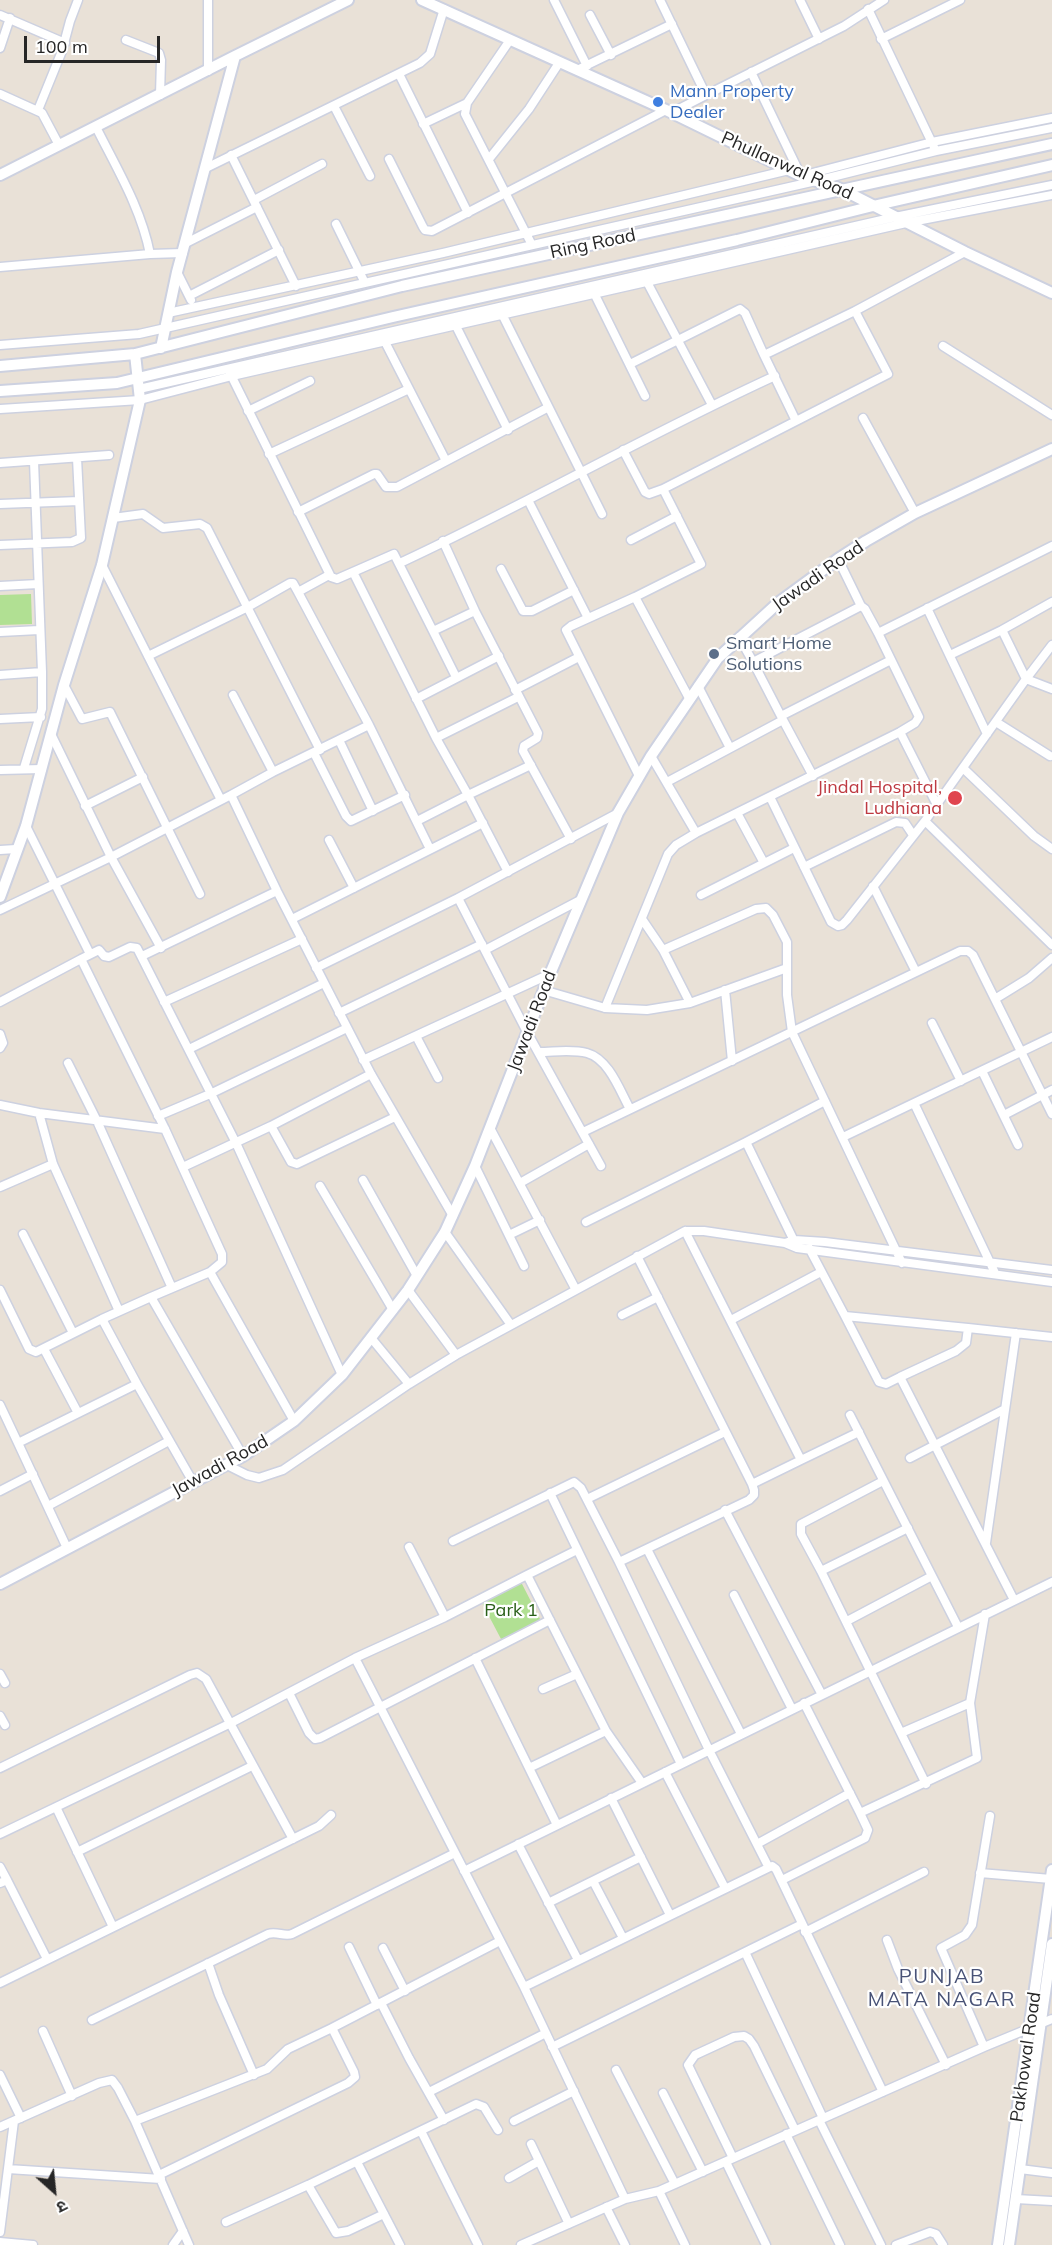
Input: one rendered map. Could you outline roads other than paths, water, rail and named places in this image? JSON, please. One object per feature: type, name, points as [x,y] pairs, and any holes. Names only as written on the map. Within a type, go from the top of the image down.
[{"type":"street","points":[[38,110],[65,43],[78,0]]},
{"type":"street","points":[[208,0],[208,71]]},
{"type":"street","points":[[1,173],[348,0]]},
{"type":"street","name":"Phullanwal Road","points":[[422,0],[559,63],[582,68],[801,176],[840,189],[1052,293]]},
{"type":"street","points":[[554,0],[582,68],[672,24]]},
{"type":"street","points":[[660,0],[706,95]]},
{"type":"street","points":[[800,0],[819,39]]},
{"type":"street","points":[[389,159],[425,230],[432,231],[819,39],[884,0]]},
{"type":"street","points":[[881,39],[960,0]]},
{"type":"street","points":[[206,168],[420,63],[430,54],[444,9]]},
{"type":"street","points":[[868,9],[934,146]]},
{"type":"street","points":[[0,15],[65,43]]},
{"type":"street","points":[[590,15],[611,55]]},
{"type":"street","points":[[0,48],[10,18]]},
{"type":"street","points":[[126,39],[159,53],[161,60],[160,95]]},
{"type":"street","points":[[510,40],[467,103],[465,114],[532,245]]},
{"type":"street","points":[[161,348],[177,272],[235,57]]},
{"type":"street","points":[[489,159],[529,109],[559,63]]},
{"type":"street","points":[[751,72],[801,176],[1030,127],[1052,118]]},
{"type":"street","points":[[399,74],[468,213]]},
{"type":"street","points":[[0,94],[38,110],[46,118],[59,145]]},
{"type":"street","points":[[423,124],[467,103]]},
{"type":"street","points":[[334,106],[370,176]]},
{"type":"street","points":[[96,127],[138,210],[146,230],[150,254]]},
{"type":"street","points":[[1030,127],[1052,128]]},
{"type":"street","name":"Ring Road","points":[[0,366],[135,354],[402,286],[1052,144]]},
{"type":"street","points":[[0,345],[130,336],[816,181],[934,146]]},
{"type":"street","points":[[231,155],[296,286]]},
{"type":"street","points":[[0,267],[150,254],[184,248],[322,164]]},
{"type":"street","points":[[139,389],[403,315],[737,240],[1052,165]]},
{"type":"street","points":[[168,313],[443,253],[789,170]]},
{"type":"street","points":[[0,391],[100,385],[139,389],[227,367],[500,311],[895,217],[1052,185]]},
{"type":"street","points":[[500,311],[647,282],[906,223],[1052,195]]},
{"type":"street","points":[[336,224],[365,282]]},
{"type":"street","points":[[189,296],[279,250]]},
{"type":"street","points":[[764,355],[855,311],[965,252]]},
{"type":"street","points":[[443,253],[448,264]]},
{"type":"street","points":[[177,272],[196,308]]},
{"type":"street","points":[[647,282],[712,405]]},
{"type":"street","points":[[594,293],[645,396]]},
{"type":"street","points":[[630,364],[740,309],[745,313],[796,421]]},
{"type":"street","points":[[500,311],[602,514]]},
{"type":"street","points":[[622,450],[645,492],[649,494],[663,489],[888,374],[855,311]]},
{"type":"street","points":[[454,321],[508,430]]},
{"type":"street","points":[[0,408],[232,376],[382,337]]},
{"type":"street","points":[[382,337],[446,461]]},
{"type":"street","points":[[943,346],[1052,415]]},
{"type":"street","points":[[0,897],[26,826],[64,685],[102,565],[139,389],[135,354]]},
{"type":"street","points":[[227,367],[329,575],[337,579],[394,554],[456,678]]},
{"type":"street","points":[[400,563],[581,474],[622,450],[712,405],[776,376]]},
{"type":"street","points":[[248,411],[310,381]]},
{"type":"street","points":[[269,454],[409,389]]},
{"type":"street","points":[[298,512],[374,474],[377,474],[386,487],[393,489],[547,408]]},
{"type":"street","points":[[863,418],[915,513]]},
{"type":"street","name":"Jawadi Road","points":[[0,1584],[227,1466],[294,1421],[342,1375],[408,1290],[445,1232],[475,1167],[543,990],[618,813],[651,756],[720,655],[778,603],[838,559],[915,513],[1052,449]]},
{"type":"street","points":[[0,463],[109,454]]},
{"type":"street","points":[[0,544],[72,542],[81,538],[77,458]]},
{"type":"street","points":[[24,768],[41,717],[43,700],[34,461]]},
{"type":"street","points":[[639,776],[566,630],[701,564],[663,489]]},
{"type":"street","points":[[528,500],[588,618]]},
{"type":"street","points":[[0,504],[80,501]]},
{"type":"street","points":[[113,518],[143,514],[163,528],[200,524],[205,526],[210,532],[317,751],[348,819],[356,820],[405,795]]},
{"type":"street","points":[[631,540],[677,516]]},
{"type":"street","points":[[443,541],[538,735],[522,748],[571,839]]},
{"type":"street","points":[[878,633],[1052,546]]},
{"type":"street","points":[[605,1008],[668,854],[676,845],[900,732],[918,720],[919,717],[878,633],[861,606],[838,559]]},
{"type":"street","points":[[102,565],[221,800]]},
{"type":"street","points":[[501,568],[523,611],[532,611],[573,590]]},
{"type":"street","points":[[353,572],[436,738],[508,872]]},
{"type":"street","points":[[298,592],[329,575]]},
{"type":"street","points":[[148,656],[293,583],[369,725],[430,849]]},
{"type":"street","points":[[0,586],[38,584]]},
{"type":"street","points":[[635,597],[689,698]]},
{"type":"street","points":[[950,655],[1052,602]]},
{"type":"street","points":[[753,662],[861,606]]},
{"type":"street","points":[[927,608],[987,734]]},
{"type":"street","points":[[433,631],[475,610]]},
{"type":"street","points":[[0,632],[39,630]]},
{"type":"street","points":[[1002,630],[1026,679],[1052,689]]},
{"type":"street","points":[[739,637],[813,776]]},
{"type":"street","points":[[770,797],[831,922],[838,926],[842,925],[925,821],[1052,645]]},
{"type":"street","points":[[416,699],[499,656]]},
{"type":"street","points":[[436,738],[579,657]]},
{"type":"street","points":[[667,782],[891,660]]},
{"type":"street","points":[[0,675],[42,672]]},
{"type":"street","points":[[64,685],[82,719],[110,712],[200,894]]},
{"type":"street","points":[[698,686],[730,748]]},
{"type":"street","points":[[233,695],[273,772]]},
{"type":"street","points":[[0,719],[41,717]]},
{"type":"street","points":[[996,722],[1050,756]]},
{"type":"street","points":[[0,910],[111,857],[273,772],[369,725]]},
{"type":"street","points":[[900,732],[936,803]]},
{"type":"street","points":[[51,734],[111,857],[161,948]]},
{"type":"street","points":[[339,740],[373,811]]},
{"type":"street","points":[[651,756],[696,833]]},
{"type":"street","points":[[417,821],[531,765]]},
{"type":"street","points":[[963,768],[1034,836],[1052,849]]},
{"type":"street","points":[[0,770],[42,769]]},
{"type":"street","points":[[85,806],[143,777]]},
{"type":"street","points":[[231,795],[363,1060],[453,1216]]},
{"type":"street","points":[[316,968],[458,898],[618,813]]},
{"type":"street","points":[[737,813],[764,863]]},
{"type":"street","points":[[925,821],[1052,945]]},
{"type":"street","points":[[804,867],[896,822],[905,823],[913,836]]},
{"type":"street","points":[[292,919],[483,823]]},
{"type":"street","points":[[0,1290],[29,1349],[38,1352],[119,1311],[210,1272],[223,1259],[54,883],[26,826]]},
{"type":"street","points":[[329,840],[354,888]]},
{"type":"street","points":[[701,895],[794,848]]},
{"type":"street","points":[[0,850],[16,849]]},
{"type":"street","points":[[873,886],[916,972]]},
{"type":"street","points":[[142,956],[277,891]]},
{"type":"street","points":[[458,898],[527,1032],[601,1166]]},
{"type":"street","points":[[339,1013],[582,899]]},
{"type":"street","points":[[663,950],[756,909],[764,908],[771,912],[787,942],[787,995],[792,1032],[902,1263]]},
{"type":"street","points":[[642,919],[663,950],[690,1003]]},
{"type":"street","points":[[164,1002],[302,939]]},
{"type":"street","points":[[0,1002],[99,950],[109,957],[133,946],[137,948],[236,1143],[342,1375]]},
{"type":"street","points":[[583,1132],[960,951],[968,951],[974,955],[1052,1114]]},
{"type":"street","points":[[995,999],[1029,978],[1052,958]]},
{"type":"street","points":[[543,990],[605,1008],[647,1010],[690,1003],[787,968]]},
{"type":"street","points":[[363,1060],[550,974]]},
{"type":"street","points":[[189,1049],[324,983]]},
{"type":"street","points":[[725,990],[732,1061]]},
{"type":"street","points":[[932,1023],[960,1081]]},
{"type":"street","points":[[158,1116],[210,1094],[347,1028]]},
{"type":"street","points":[[0,1034],[3,1043],[0,1048]]},
{"type":"street","points":[[416,1036],[438,1078]]},
{"type":"street","points":[[843,1137],[1052,1037]]},
{"type":"street","points":[[538,1052],[589,1053],[598,1058],[611,1074],[630,1109]]},
{"type":"street","points":[[68,1063],[97,1121],[172,1288]]},
{"type":"street","points":[[982,1071],[1018,1145]]},
{"type":"street","points":[[183,1167],[272,1126],[371,1074]]},
{"type":"street","points":[[1004,1115],[1052,1090]]},
{"type":"street","points":[[586,1222],[825,1101]]},
{"type":"street","points":[[914,1103],[995,1274]]},
{"type":"street","points":[[0,1105],[39,1113],[165,1129]]},
{"type":"street","points":[[39,1113],[53,1164],[119,1311]]},
{"type":"street","points":[[272,1126],[291,1161],[297,1164],[395,1117]]},
{"type":"street","points":[[490,1128],[576,1290]]},
{"type":"street","points":[[746,1142],[796,1244],[810,1250],[1052,1281]]},
{"type":"street","points":[[520,1183],[589,1144]]},
{"type":"street","points":[[0,1187],[53,1164]]},
{"type":"street","points":[[475,1167],[524,1266]]},
{"type":"street","points":[[363,1180],[417,1276]]},
{"type":"street","points":[[320,1186],[393,1310]]},
{"type":"street","points":[[509,1235],[540,1220]]},
{"type":"street","points":[[227,1466],[255,1478],[283,1470],[409,1384],[456,1355],[685,1231],[704,1231],[785,1244],[806,1241],[896,1250],[1052,1270]]},
{"type":"street","points":[[685,1231],[801,1460]]},
{"type":"street","points":[[445,1232],[511,1325]]},
{"type":"street","points":[[22,1234],[73,1333]]},
{"type":"street","points":[[806,1241],[879,1382],[886,1384],[956,1351],[966,1342],[968,1328]]},
{"type":"street","points":[[619,1562],[753,1497],[754,1493],[752,1484],[637,1256]]},
{"type":"street","points":[[210,1272],[294,1421]]},
{"type":"street","points":[[731,1320],[821,1272]]},
{"type":"street","points":[[408,1290],[456,1355]]},
{"type":"street","points":[[151,1297],[243,1456]]},
{"type":"street","points":[[622,1316],[658,1297]]},
{"type":"street","points":[[845,1316],[1052,1337]]},
{"type":"street","points":[[102,1319],[193,1482]]},
{"type":"street","points":[[986,1544],[1016,1333]]},
{"type":"street","points":[[372,1339],[409,1384]]},
{"type":"street","points":[[44,1349],[78,1413]]},
{"type":"street","points":[[900,1377],[1014,1600]]},
{"type":"street","points":[[18,1443],[137,1384]]},
{"type":"street","points":[[0,1405],[67,1548]]},
{"type":"street","points":[[910,1458],[1005,1409]]},
{"type":"street","points":[[850,1414],[958,1628]]},
{"type":"street","points":[[586,1500],[725,1432]]},
{"type":"street","points":[[752,1484],[859,1432]]},
{"type":"street","points":[[48,1506],[169,1441]]},
{"type":"street","points":[[0,1491],[33,1474]]},
{"type":"street","points":[[883,1481],[801,1524],[801,1533],[847,1621],[926,1784]]},
{"type":"street","points":[[453,1541],[574,1482],[580,1486],[768,1866],[776,1869],[782,1880],[883,2092]]},
{"type":"street","points":[[550,1494],[681,1764]]},
{"type":"street","points":[[725,1510],[822,1695]]},
{"type":"street","points":[[821,1571],[908,1528]]},
{"type":"street","points":[[409,1547],[445,1617]]},
{"type":"street","points":[[647,1549],[741,1734]]},
{"type":"street","points":[[0,1834],[231,1723],[355,1658],[445,1617],[577,1550]]},
{"type":"street","points":[[527,1575],[606,1731],[642,1783]]},
{"type":"street","points":[[847,1621],[932,1576]]},
{"type":"street","points":[[464,1871],[1052,1582]]},
{"type":"street","points":[[734,1595],[792,1709]]},
{"type":"street","points":[[860,1814],[977,1758],[970,1703],[985,1614]]},
{"type":"street","points":[[289,1693],[309,1733],[315,1739],[550,1620]]},
{"type":"street","points":[[355,1658],[524,1987],[625,2199]]},
{"type":"street","points":[[475,1658],[557,1825]]},
{"type":"street","points":[[0,1768],[195,1673],[204,1676],[293,1839]]},
{"type":"street","points":[[0,1674],[5,1683]]},
{"type":"street","points":[[543,1689],[577,1674]]},
{"type":"street","points":[[782,1880],[865,1838],[868,1830],[804,1703]]},
{"type":"street","points":[[901,1733],[970,1703]]},
{"type":"street","points":[[0,1716],[5,1725]]},
{"type":"street","points":[[529,1768],[606,1731]]},
{"type":"street","points":[[77,1852],[252,1766]]},
{"type":"street","points":[[665,1772],[725,1888]]},
{"type":"street","points":[[757,1844],[850,1793]]},
{"type":"street","points":[[611,1798],[670,1915]]},
{"type":"street","points":[[56,1807],[113,1927]]},
{"type":"street","points":[[0,1983],[319,1826],[331,1815]]},
{"type":"street","points":[[984,2047],[942,1949],[969,1931],[972,1924],[990,1816]]},
{"type":"street","points":[[518,1844],[578,1960]]},
{"type":"street","points":[[92,2020],[268,1934],[275,1932],[285,1936],[292,1934],[455,1853]]},
{"type":"street","points":[[548,1903],[641,1857]]},
{"type":"street","points":[[524,1987],[768,1866]]},
{"type":"street","points":[[0,1867],[3,1881],[47,1959]]},
{"type":"street","points":[[552,2047],[745,1952],[924,1872]]},
{"type":"street","points":[[980,1873],[1051,1875]]},
{"type":"street","name":"Pakhowal Road","points":[[998,2245],[1051,1875]]},
{"type":"street","points":[[593,1881],[623,1938]]},
{"type":"street","points":[[887,1940],[898,1969],[946,2065]]},
{"type":"street","points":[[135,2121],[270,2068],[288,2049],[500,1941]]},
{"type":"street","name":"Pakhowal Road","points":[[1009,2245],[1052,1944]]},
{"type":"street","points":[[349,1947],[444,2120]]},
{"type":"street","points":[[383,1948],[405,1991]]},
{"type":"street","points":[[745,1952],[880,2245]]},
{"type":"street","points":[[208,1963],[219,1995],[254,2075]]},
{"type":"street","points":[[521,2245],[540,2241],[568,2224],[625,2199],[659,2191],[1052,2019]]},
{"type":"street","points":[[9,2169],[160,2176],[339,2089],[352,2080],[354,2072],[332,2028]]},
{"type":"street","points":[[43,2031],[72,2096]]},
{"type":"street","points":[[429,2092],[546,2033]]},
{"type":"street","points":[[766,2245],[688,2065],[694,2055],[734,2037],[744,2036],[749,2039],[840,2245]]},
{"type":"street","points":[[616,2070],[675,2184]]},
{"type":"street","points":[[0,2075],[17,2119],[0,2232]]},
{"type":"street","points":[[0,2127],[99,2083],[112,2080],[135,2121],[189,2245]]},
{"type":"street","points":[[514,2121],[574,2091]]},
{"type":"street","points":[[663,2093],[703,2172]]},
{"type":"street","points":[[226,2222],[476,2104],[488,2112],[498,2130]]},
{"type":"street","points":[[422,2131],[478,2245]]},
{"type":"street","points":[[531,2144],[568,2224]]},
{"type":"street","points":[[509,2178],[539,2161]]},
{"type":"street","points":[[357,2162],[400,2245]]},
{"type":"street","points":[[1020,2169],[1052,2173]]},
{"type":"street","points":[[308,2185],[336,2233],[348,2231],[384,2214]]},
{"type":"street","points":[[659,2191],[685,2245]]},
{"type":"street","points":[[1016,2199],[1052,2201]]},
{"type":"street","points":[[606,2208],[625,2245]]},
{"type":"street","points":[[173,2245],[183,2231]]},
{"type":"street","points":[[896,2245],[930,2232],[936,2234],[943,2245]]},
{"type":"street","points":[[0,2242],[33,2245]]},
{"type":"place","name":"Mann Property Dealer","points":[[658,102]]},
{"type":"place","name":"Smart Home Solutions","points":[[714,654]]},
{"type":"place","name":"Jindal Hospital, Ludhiana","points":[[955,798]]},
{"type":"district","name":"PUNJAB MATA NAGAR","points":[[942,1988]]},
{"type":"park label","name":"Park 1","points":[[511,1611]]}]
